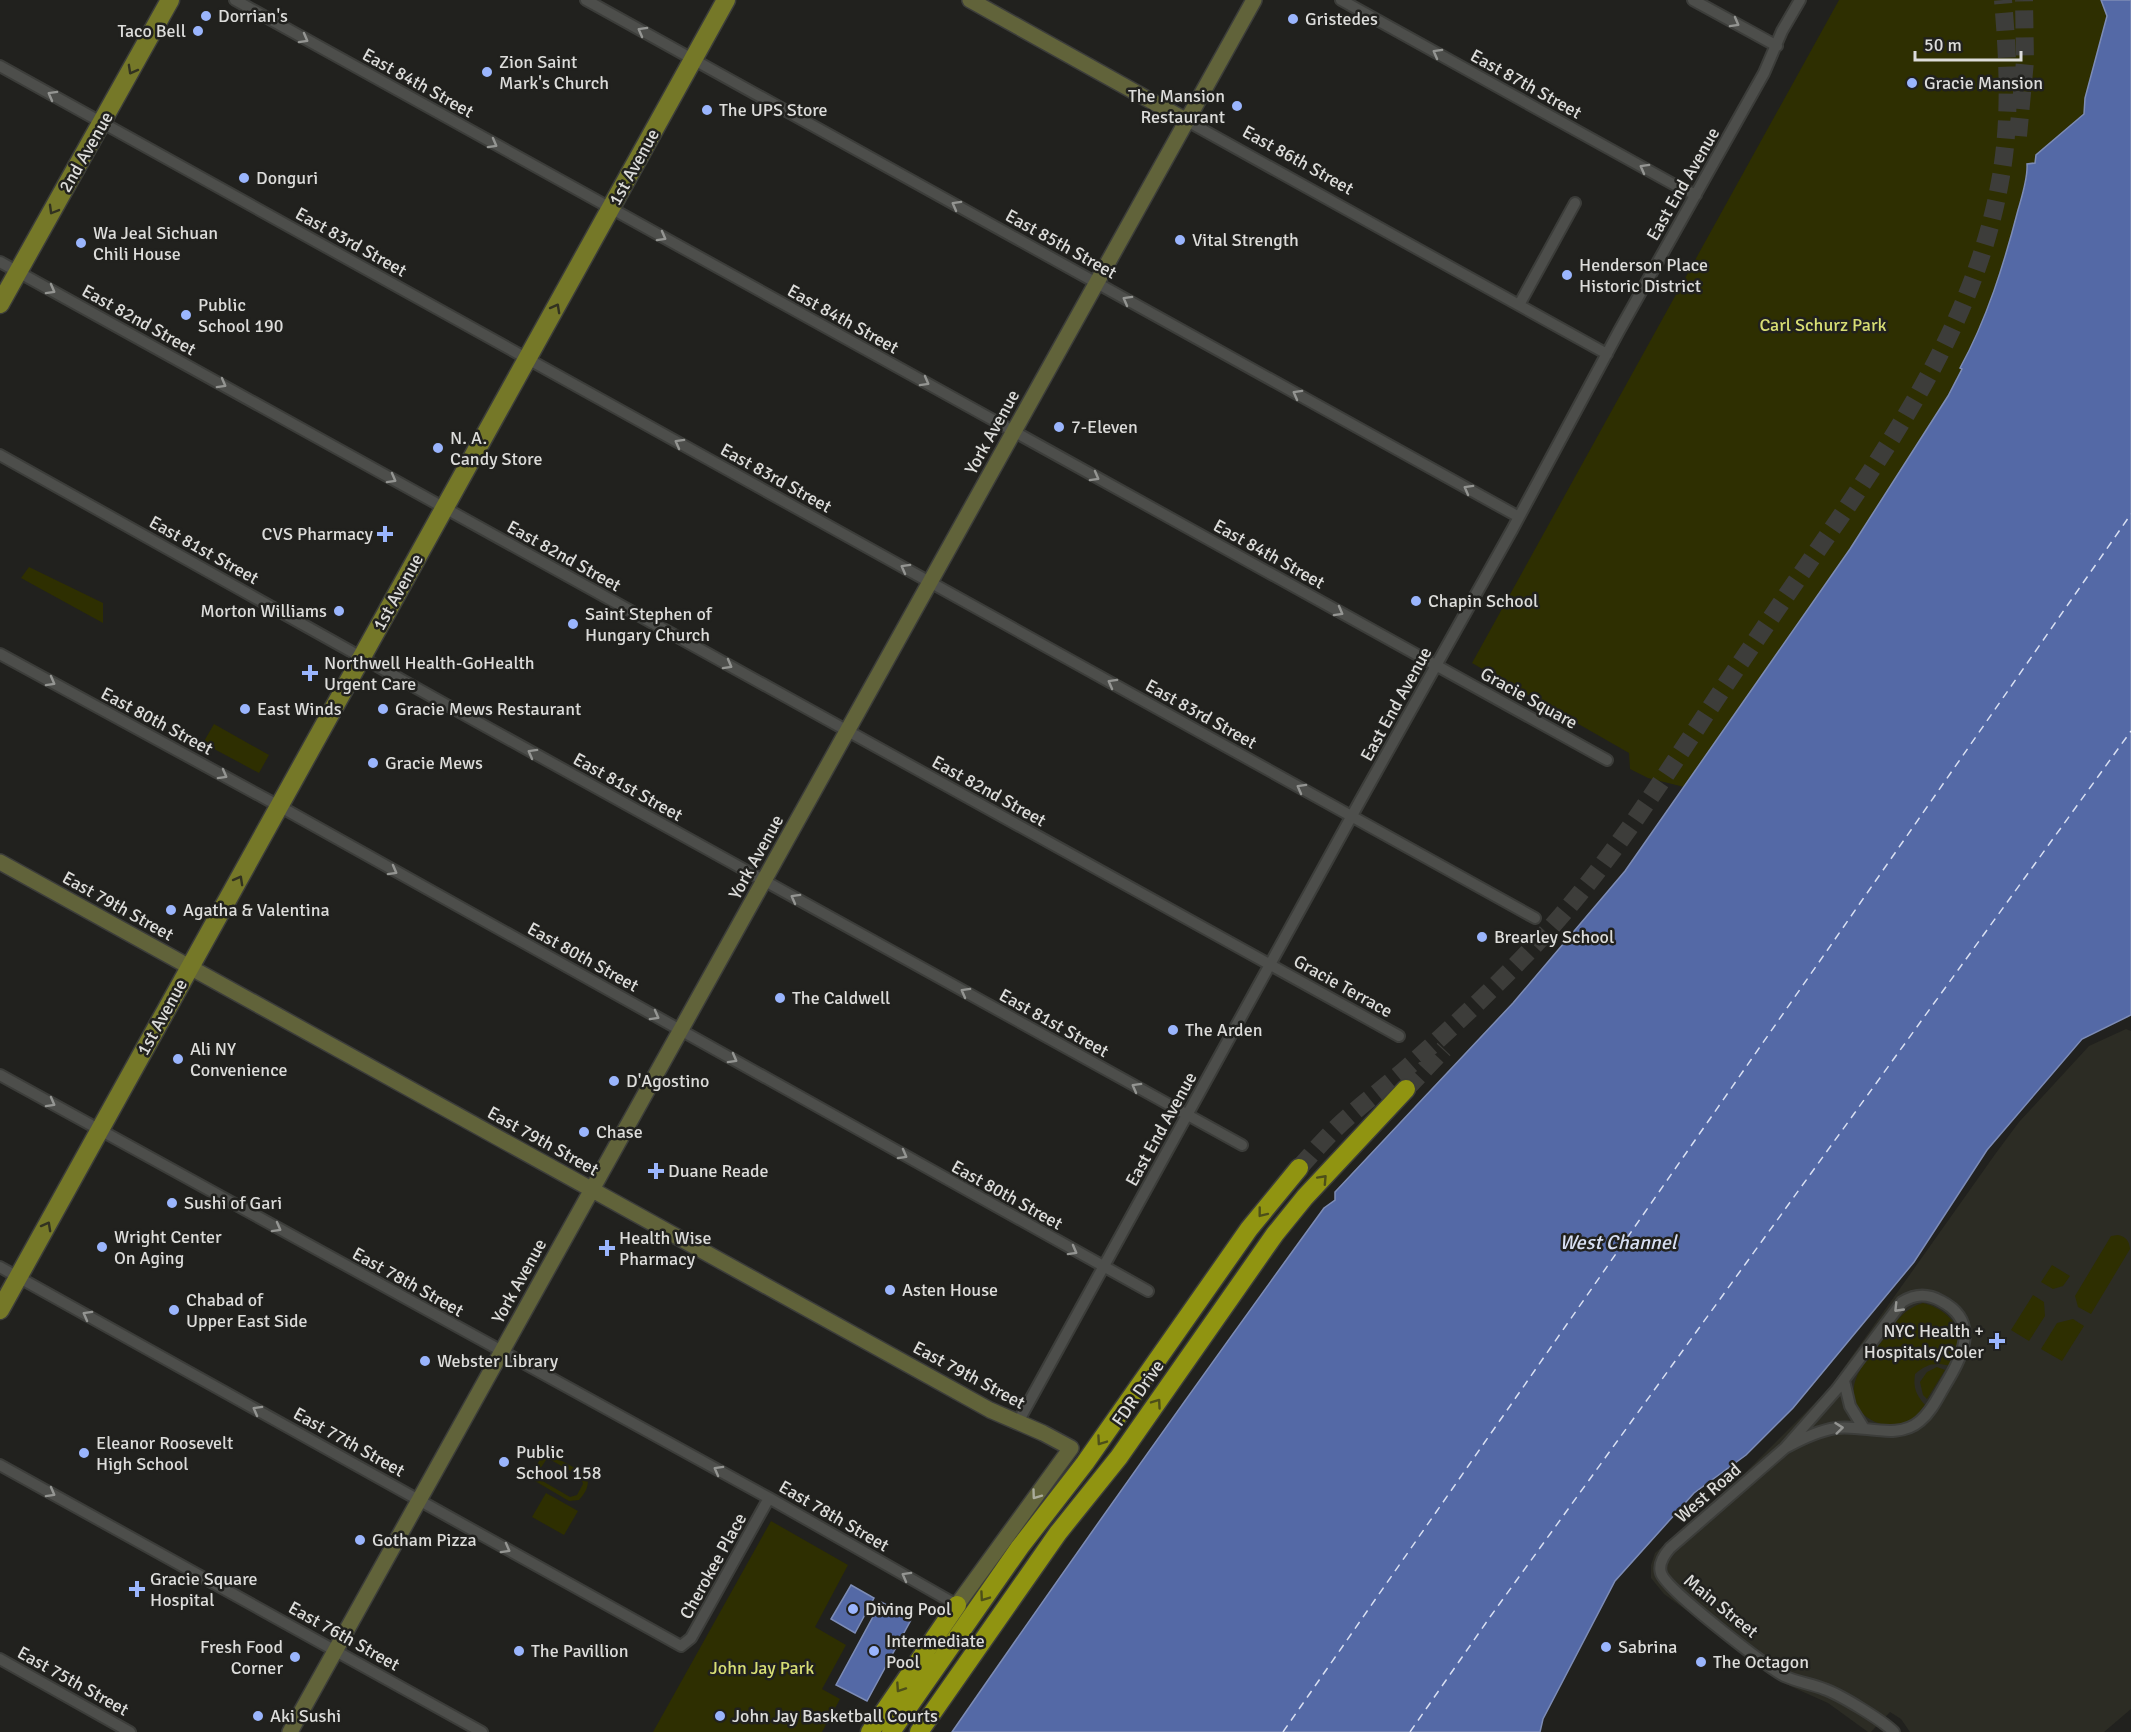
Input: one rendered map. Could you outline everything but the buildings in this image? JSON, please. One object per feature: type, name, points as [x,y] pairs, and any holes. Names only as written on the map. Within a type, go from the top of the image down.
[{"type":"highway","name":"FDR Drive","points":[[919,1732],[1029,1573],[1119,1457],[1275,1234],[1305,1197],[1406,1089]]},
{"type":"highway","name":"FDR Drive","points":[[891,1732],[1020,1546],[1085,1463],[1249,1229],[1299,1168]]},
{"type":"highway","points":[[870,1732],[957,1605]]},
{"type":"main road","name":"2nd Avenue","points":[[0,304],[170,0]]},
{"type":"main road","name":"1st Avenue","points":[[0,1310],[726,0]]},
{"type":"main road","name":"East 86th Street","points":[[970,0],[1187,121]]},
{"type":"main road","name":"York Avenue","points":[[290,1732],[1254,0]]},
{"type":"main road","name":"East 79th Street","points":[[0,862],[990,1410],[1071,1448],[957,1605]]},
{"type":"street","name":"East 84th Street","points":[[235,0],[1436,666]]},
{"type":"street","name":"East 85th Street","points":[[586,0],[1519,517]]},
{"type":"street","name":"East 87th Street","points":[[1341,0],[1696,195]]},
{"type":"street","points":[[1693,0],[1777,46]]},
{"type":"street","name":"East End Avenue","points":[[1018,1422],[1764,73],[1782,31],[1800,0]]},
{"type":"street","name":"East 83rd Street","points":[[0,66],[1535,918]]},
{"type":"street","name":"East 86th Street","points":[[1187,121],[1607,354]]},
{"type":"street","points":[[1519,305],[1575,203]]},
{"type":"street","name":"East 82nd Street","points":[[0,262],[1270,966]]},
{"type":"street","name":"East 81st Street","points":[[0,455],[1242,1145]]},
{"type":"street","name":"East 80th Street","points":[[0,654],[279,806],[1102,1268],[1148,1291]]},
{"type":"street","name":"Gracie Square","points":[[1436,666],[1607,760]]},
{"type":"street","name":"Gracie Terrace","points":[[1270,966],[1399,1036]]},
{"type":"street","name":"East 78th Street","points":[[0,1075],[769,1498],[957,1605]]},
{"type":"street","name":"East 77th Street","points":[[0,1267],[681,1646]]},
{"type":"street","name":"West Road","points":[[1660,1568],[1663,1557],[1670,1548],[1785,1448],[1844,1381],[1894,1310],[1907,1299],[1920,1295],[1935,1298],[1950,1306],[1957,1313],[1964,1329],[1963,1352],[1929,1411],[1916,1425],[1892,1431],[1863,1427],[1838,1427],[1817,1432],[1785,1448]]},
{"type":"street","points":[[1844,1381],[1850,1406],[1863,1427]]},
{"type":"street","name":"East 76th Street","points":[[0,1465],[482,1732]]},
{"type":"street","name":"Cherokee Place","points":[[681,1646],[691,1638],[769,1498]]},
{"type":"street","name":"Main Street","points":[[1660,1568],[1662,1576],[1685,1601],[1777,1671],[1796,1681],[1830,1692],[1894,1732]]},
{"type":"street","name":"East 75th Street","points":[[0,1659],[130,1732]]},
{"type":"shaded area","name":"NYC Health + Hospitals/Coler","points":[[2126,1029],[2131,1031],[2131,1709],[2104,1732],[1910,1732],[1901,1719],[1890,1712],[1871,1732],[1868,1732],[1828,1703],[1790,1686],[1664,1594],[1651,1578],[1651,1565],[1655,1553],[1745,1473],[1828,1390],[2019,1122],[2089,1046]]},
{"type":"green space","name":"Carl Schurz Park","points":[[1839,0],[2101,0],[2108,16],[2085,101],[2084,114],[2037,158],[2035,163],[2027,165],[2017,215],[1993,293],[1962,369],[1948,396],[1850,549],[1684,787],[1648,778],[1630,769],[1629,753],[1472,663]]},
{"type":"green space","points":[[29,567],[103,603],[103,623],[21,578]]},
{"type":"green space","points":[[214,724],[269,755],[259,773],[203,743]]},
{"type":"green space","points":[[2118,1235],[2127,1239],[2130,1249],[2091,1314],[2078,1307],[2075,1296],[2111,1236]]},
{"type":"green space","points":[[2052,1265],[2070,1276],[2063,1286],[2053,1289],[2041,1282]]},
{"type":"green space","points":[[2033,1295],[2044,1302],[2045,1316],[2029,1341],[2011,1330]]},
{"type":"green space","points":[[1923,1303],[1944,1313],[1955,1325],[1959,1339],[1957,1352],[1950,1366],[1931,1365],[1915,1374],[1916,1391],[1925,1405],[1913,1419],[1893,1425],[1873,1421],[1858,1407],[1854,1398],[1855,1381],[1866,1362],[1900,1317]]},
{"type":"green space","points":[[2073,1319],[2084,1326],[2062,1361],[2041,1349],[2057,1323]]},
{"type":"green space","points":[[1937,1367],[1945,1370],[1927,1399],[1923,1395],[1920,1382],[1927,1372]]},
{"type":"green space","points":[[551,1455],[584,1473],[588,1483],[579,1500],[569,1501],[535,1481],[533,1473],[540,1459]],"holes":[[[546,1460],[551,1460],[581,1477],[583,1484],[577,1495],[570,1497],[539,1479],[538,1472]]]},
{"type":"green space","points":[[546,1493],[578,1511],[564,1535],[532,1517]]},
{"type":"green space","name":"John Jay Park","points":[[771,1521],[848,1565],[815,1627],[846,1645],[822,1689],[840,1699],[822,1732],[653,1732]]},
{"type":"water","name":"West Channel","points":[[2101,0],[2131,0],[2131,1015],[2082,1039],[1987,1150],[1914,1262],[1793,1408],[1746,1455],[1694,1493],[1615,1581],[1543,1719],[1540,1732],[952,1732],[1230,1338],[1324,1208],[1335,1200],[1335,1192],[1513,1003],[1625,871],[1850,549],[1948,396],[1962,369],[1960,368],[1987,311],[2001,271],[2027,175],[2027,164],[2035,163],[2036,155],[2084,114],[2085,98],[2107,16]]},
{"type":"water","name":"Diving Pool","points":[[851,1585],[874,1598],[855,1633],[831,1619]]},
{"type":"water","name":"Intermediate Pool","points":[[881,1602],[912,1618],[867,1701],[836,1685]]},
{"type":"ferry route","points":[[1283,1732],[2131,514]]},
{"type":"ferry route","points":[[1410,1732],[1490,1617],[2131,731]]},
{"type":"tunnel","points":[[1299,1168],[1341,1124],[1408,1067],[1478,1002],[1529,951],[1573,902],[1624,835],[1892,439],[1939,356],[1959,313],[1977,269],[1991,224],[2001,176],[2006,132],[2007,66],[2003,0]]},
{"type":"tunnel","points":[[2018,136],[2025,61],[2024,0]]},
{"type":"tunnel","points":[[1406,1089],[1444,1049]]},
{"type":"place","name":"Dorrian's","points":[[206,16]]},
{"type":"place","name":"Gristedes","points":[[1293,19]]},
{"type":"place","name":"Taco Bell","points":[[198,31]]},
{"type":"place","name":"Zion Saint Mark's Church","points":[[487,72]]},
{"type":"place","name":"Gracie Mansion","points":[[1912,83]]},
{"type":"place","name":"The Mansion Restaurant","points":[[1237,106]]},
{"type":"place","name":"The UPS Store","points":[[707,110]]},
{"type":"place","name":"Donguri","points":[[244,178]]},
{"type":"place","name":"Vital Strength","points":[[1180,240]]},
{"type":"place","name":"Wa Jeal Sichuan Chili House","points":[[81,243]]},
{"type":"place","name":"Henderson Place Historic District","points":[[1567,275]]},
{"type":"place","name":"Public School 190","points":[[186,315]]},
{"type":"place","name":"7-Eleven","points":[[1059,427]]},
{"type":"place","name":"N. A. Candy Store","points":[[438,448]]},
{"type":"place","name":"CVS Pharmacy","points":[[385,534]]},
{"type":"place","name":"Chapin School","points":[[1416,601]]},
{"type":"place","name":"Morton Williams","points":[[339,611]]},
{"type":"place","name":"Saint Stephen of Hungary Church","points":[[573,624]]},
{"type":"place","name":"Northwell Health-GoHealth Urgent Care","points":[[310,673]]},
{"type":"place","name":"East Winds","points":[[245,709]]},
{"type":"place","name":"Gracie Mews Restaurant","points":[[383,709]]},
{"type":"place","name":"Gracie Mews","points":[[373,763]]},
{"type":"place","name":"Agatha & Valentina","points":[[171,910]]},
{"type":"place","name":"Brearley School","points":[[1482,937]]},
{"type":"place","name":"The Caldwell","points":[[780,998]]},
{"type":"place","name":"The Arden","points":[[1173,1030]]},
{"type":"place","name":"Ali NY Convenience","points":[[178,1059]]},
{"type":"place","name":"D'Agostino","points":[[614,1081]]},
{"type":"place","name":"Chase","points":[[584,1132]]},
{"type":"place","name":"Duane Reade","points":[[656,1171]]},
{"type":"place","name":"Sushi of Gari","points":[[172,1203]]},
{"type":"place","name":"Wright Center On Aging","points":[[102,1247]]},
{"type":"place","name":"Health Wise Pharmacy","points":[[607,1248]]},
{"type":"place","name":"Asten House","points":[[890,1290]]},
{"type":"place","name":"Chabad of Upper East Side","points":[[174,1310]]},
{"type":"place","name":"NYC Health + Hospitals/Coler","points":[[1997,1341]]},
{"type":"place","name":"Webster Library","points":[[425,1361]]},
{"type":"place","name":"Eleanor Roosevelt High School","points":[[84,1453]]},
{"type":"place","name":"Public School 158","points":[[504,1462]]},
{"type":"place","name":"Gotham Pizza","points":[[360,1540]]},
{"type":"place","name":"Gracie Square Hospital","points":[[137,1589]]},
{"type":"place","name":"Diving Pool","points":[[853,1609]]},
{"type":"place","name":"Sabrina","points":[[1606,1647]]},
{"type":"place","name":"The Pavillion","points":[[519,1651]]},
{"type":"place","name":"Intermediate Pool","points":[[874,1651]]},
{"type":"place","name":"Fresh Food Corner","points":[[295,1657]]},
{"type":"place","name":"The Octagon","points":[[1701,1662]]},
{"type":"place","name":"Aki Sushi","points":[[258,1716]]},
{"type":"place","name":"John Jay Basketball Courts","points":[[720,1716]]}]
